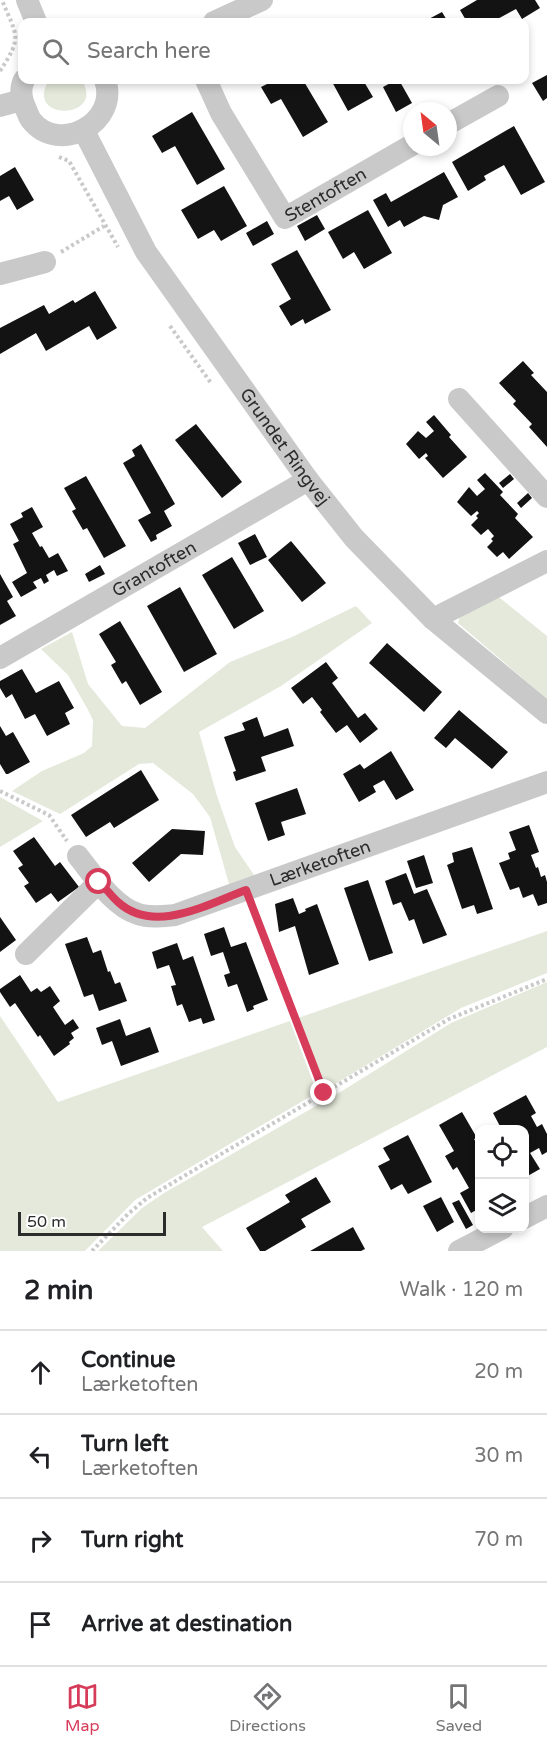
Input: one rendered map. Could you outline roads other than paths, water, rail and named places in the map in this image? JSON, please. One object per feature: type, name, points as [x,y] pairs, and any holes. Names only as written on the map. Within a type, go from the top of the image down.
[{"type":"street","points":[[27,0],[34,18]]},
{"type":"street","points":[[223,18],[262,0]]},
{"type":"street","points":[[0,106],[23,90],[31,120],[44,130],[64,136],[84,131],[93,124],[104,110],[107,96],[106,84]]},
{"type":"street","name":"Stentoften","points":[[208,84],[221,113],[285,219],[403,150]]},
{"type":"street","points":[[457,119],[498,96]]},
{"type":"street","name":"Grundet Ringvej","points":[[84,131],[146,252],[308,480],[354,538],[433,619],[547,713]]},
{"type":"street","points":[[0,274],[45,262]]},
{"type":"street","points":[[459,399],[547,497]]},
{"type":"street","name":"Grantoften","points":[[0,658],[308,480]]},
{"type":"street","points":[[433,619],[547,561]]},
{"type":"street","name":"Lærketoften","points":[[78,856],[119,903],[137,914],[156,917],[176,915],[547,782]]},
{"type":"street","points":[[26,954],[99,882]]},
{"type":"street","points":[[529,1216],[547,1206]]},
{"type":"street","points":[[459,1251],[493,1233]]}]
